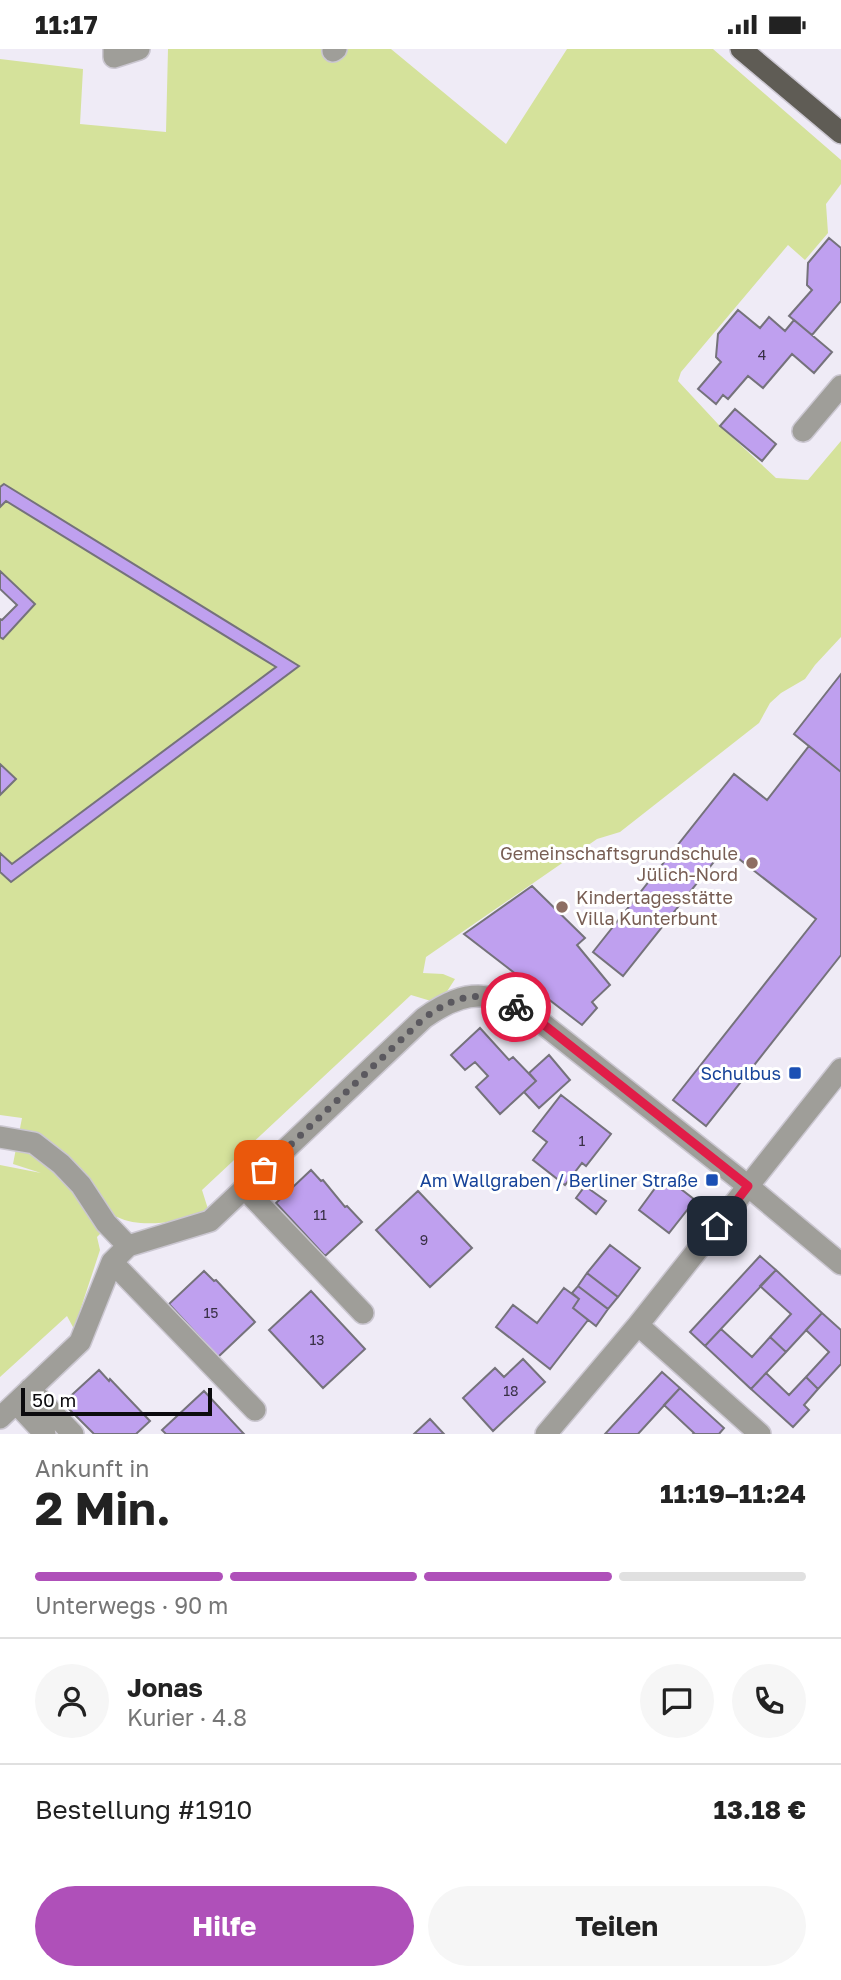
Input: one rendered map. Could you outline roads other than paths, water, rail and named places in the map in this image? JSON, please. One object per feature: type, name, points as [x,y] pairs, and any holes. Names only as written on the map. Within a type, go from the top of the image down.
[{"type":"main road","points":[[741,49],[841,133]]},
{"type":"street","points":[[114,49],[114,57],[139,49]]},
{"type":"street","points":[[803,431],[841,386]]},
{"type":"street","points":[[0,1418],[80,1342],[112,1262],[128,1246],[210,1220],[424,1018],[457,998],[476,995],[503,1000],[538,1020],[748,1186],[841,1264]]},
{"type":"street","points":[[546,1434],[638,1325],[841,1069]]},
{"type":"street","points":[[0,1137],[34,1143],[61,1164],[81,1185],[106,1223],[128,1246]]},
{"type":"street","points":[[244,1188],[363,1313]]},
{"type":"street","points":[[112,1262],[255,1410]]},
{"type":"street","points":[[638,1325],[760,1434]]},
{"type":"street","points":[[23,1396],[45,1434]]},
{"type":"street","points":[[23,1396],[73,1434]]},
{"type":"place","name":"Gemeinschaftsgrundschule Jülich-Nord","points":[[752,863]]},
{"type":"place","name":"Kindertagesstätte Villa Kunterbunt","points":[[562,907]]},
{"type":"place","name":"Schulbus","points":[[795,1073]]},
{"type":"place","name":"Am Wallgraben / Berliner Straße","points":[[712,1180]]}]
